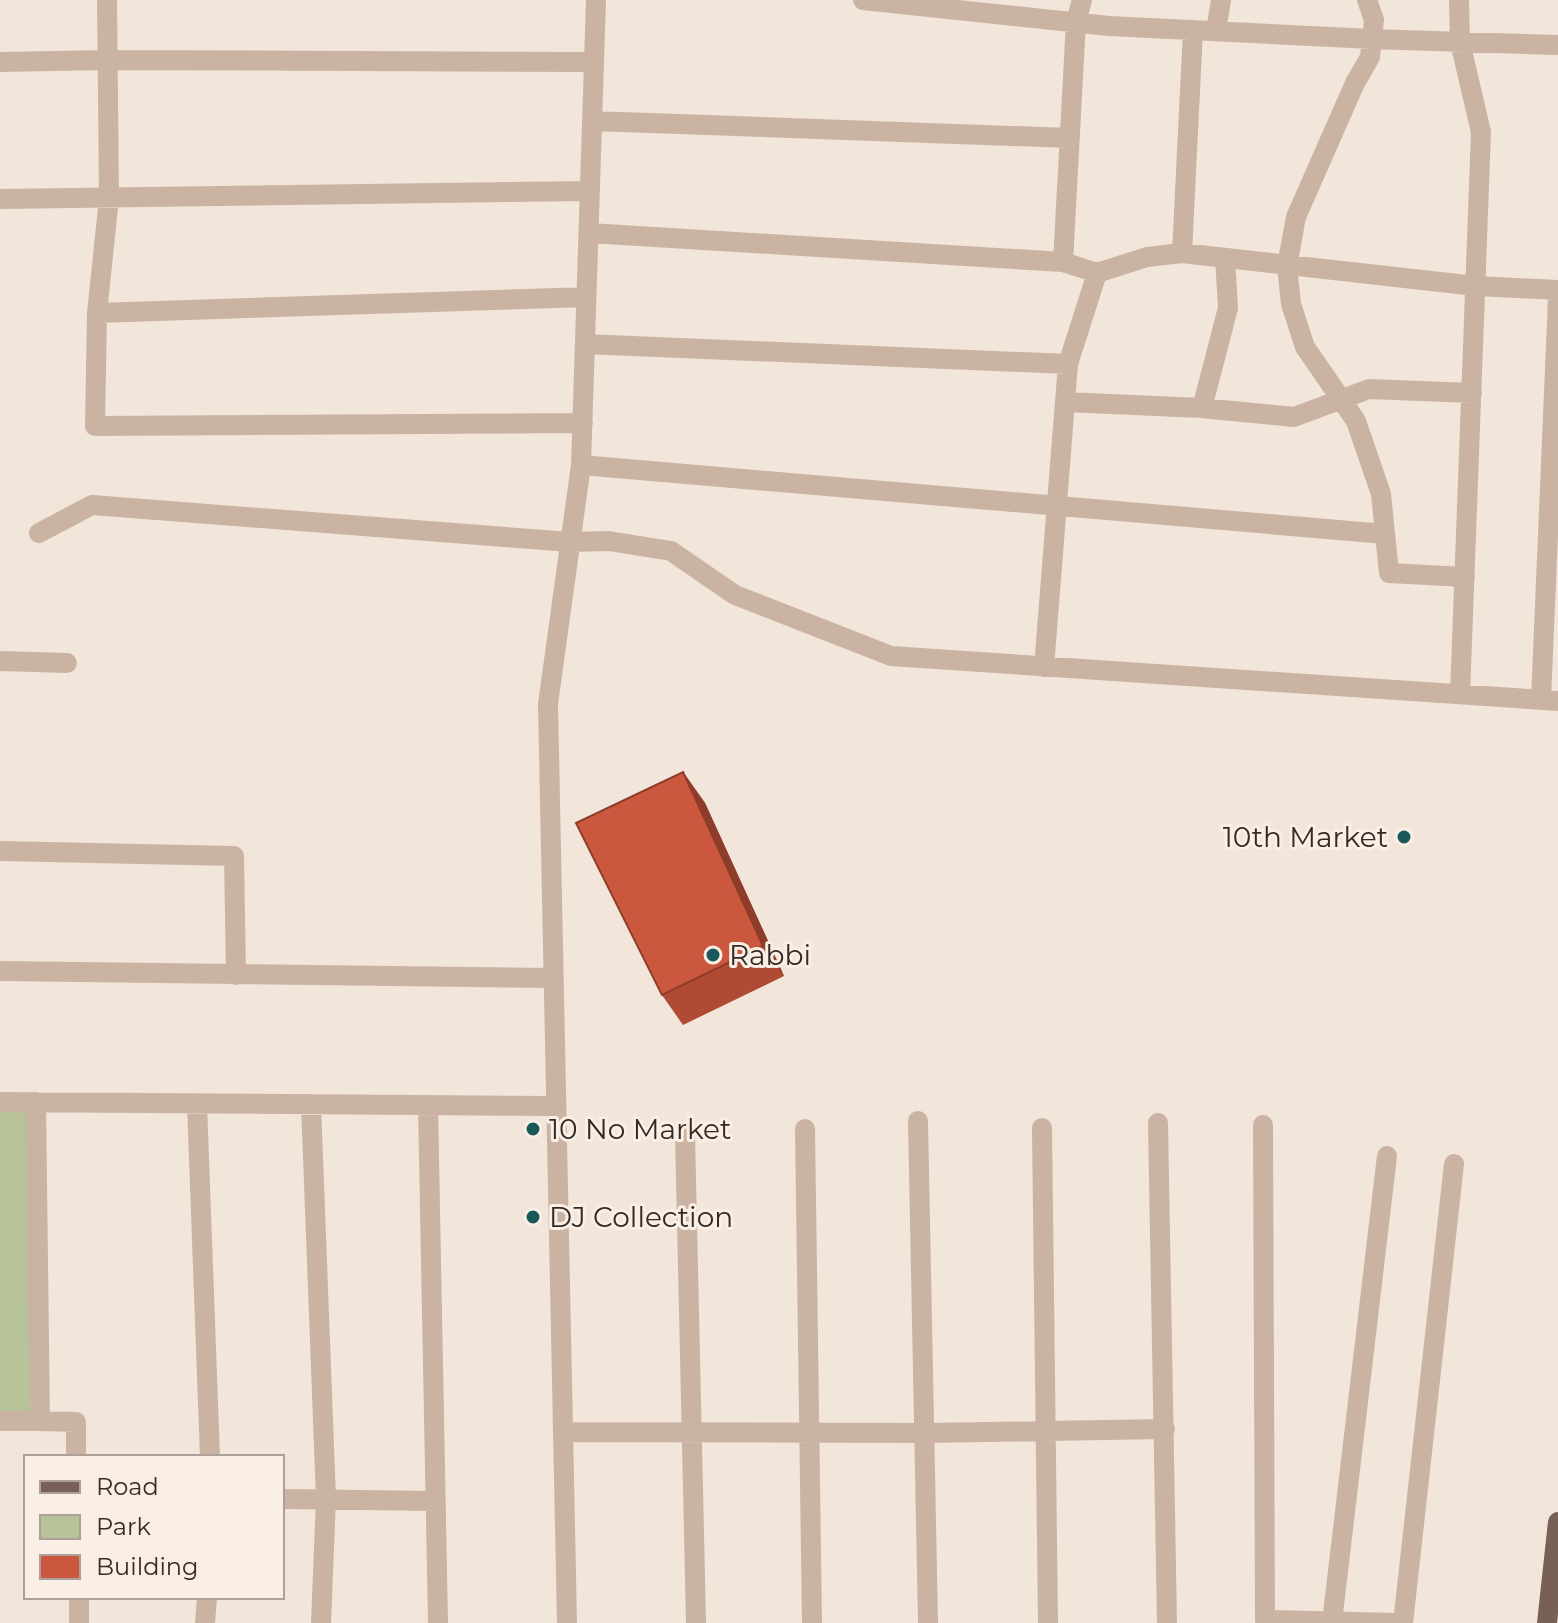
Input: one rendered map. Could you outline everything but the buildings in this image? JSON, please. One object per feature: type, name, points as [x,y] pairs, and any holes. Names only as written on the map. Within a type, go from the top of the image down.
[{"type":"main road","points":[[1547,1623],[1558,1522]]},
{"type":"street","points":[[107,0],[109,198],[97,313],[95,426],[583,423]]},
{"type":"street","points":[[567,1623],[548,704],[581,465],[596,0]]},
{"type":"street","points":[[863,0],[959,5],[1076,22],[1193,30],[1558,45]]},
{"type":"street","points":[[1063,262],[1076,22],[1082,0]]},
{"type":"street","points":[[1216,31],[1221,0]]},
{"type":"street","points":[[1367,0],[1374,20],[1370,57],[1355,83],[1296,217],[1287,266],[1291,304],[1305,347],[1356,421],[1381,494],[1389,573],[1465,577]]},
{"type":"street","points":[[1459,0],[1460,42],[1481,132],[1460,695]]},
{"type":"street","points":[[1182,253],[1193,30]]},
{"type":"street","points":[[0,62],[594,62]]},
{"type":"street","points":[[593,121],[1070,138]]},
{"type":"street","points":[[0,199],[590,191]]},
{"type":"street","points":[[589,233],[1063,262],[1097,273],[1147,257],[1182,253],[1476,286],[1558,290]]},
{"type":"street","points":[[1202,408],[1228,308],[1225,258]]},
{"type":"street","points":[[1044,667],[1068,364],[1097,273]]},
{"type":"street","points":[[97,313],[586,297]]},
{"type":"street","points":[[39,533],[92,505],[570,542],[609,541],[671,551],[735,595],[891,656],[1550,701],[1558,298]]},
{"type":"street","points":[[585,344],[1068,364]]},
{"type":"street","points":[[1065,402],[1202,408],[1294,417],[1369,389],[1472,393]]},
{"type":"street","points":[[581,465],[1385,534]]},
{"type":"street","points":[[0,661],[67,663]]},
{"type":"street","points":[[0,851],[234,856],[236,975]]},
{"type":"street","points":[[0,971],[552,978]]},
{"type":"street","points":[[0,1102],[555,1106]]},
{"type":"street","points":[[36,1102],[40,1421]]},
{"type":"street","points":[[197,1104],[210,1455]]},
{"type":"street","points":[[311,1104],[326,1499],[321,1623]]},
{"type":"street","points":[[428,1105],[438,1623]]},
{"type":"street","points":[[918,1121],[928,1623]]},
{"type":"street","points":[[1158,1123],[1167,1623]]},
{"type":"street","points":[[1263,1125],[1265,1620],[1396,1623]]},
{"type":"street","points":[[1042,1128],[1048,1623]]},
{"type":"street","points":[[805,1129],[812,1623]]},
{"type":"street","points":[[685,1134],[696,1623]]},
{"type":"street","points":[[1332,1622],[1387,1156]]},
{"type":"street","points":[[1403,1623],[1454,1164]]},
{"type":"street","points":[[0,1421],[76,1422],[76,1455]]},
{"type":"street","points":[[563,1432],[924,1433],[1165,1429]]},
{"type":"street","points":[[284,1499],[436,1501]]},
{"type":"street","points":[[79,1599],[79,1623]]},
{"type":"street","points":[[205,1623],[207,1599]]},
{"type":"green space","points":[[0,1102],[36,1102],[40,1421],[0,1421]]},
{"type":"place","name":"10th Market","points":[[1404,837]]},
{"type":"place","name":"Rabbi","points":[[713,955]]},
{"type":"place","name":"10 No Market","points":[[533,1129]]},
{"type":"place","name":"DJ Collection","points":[[533,1217]]}]
